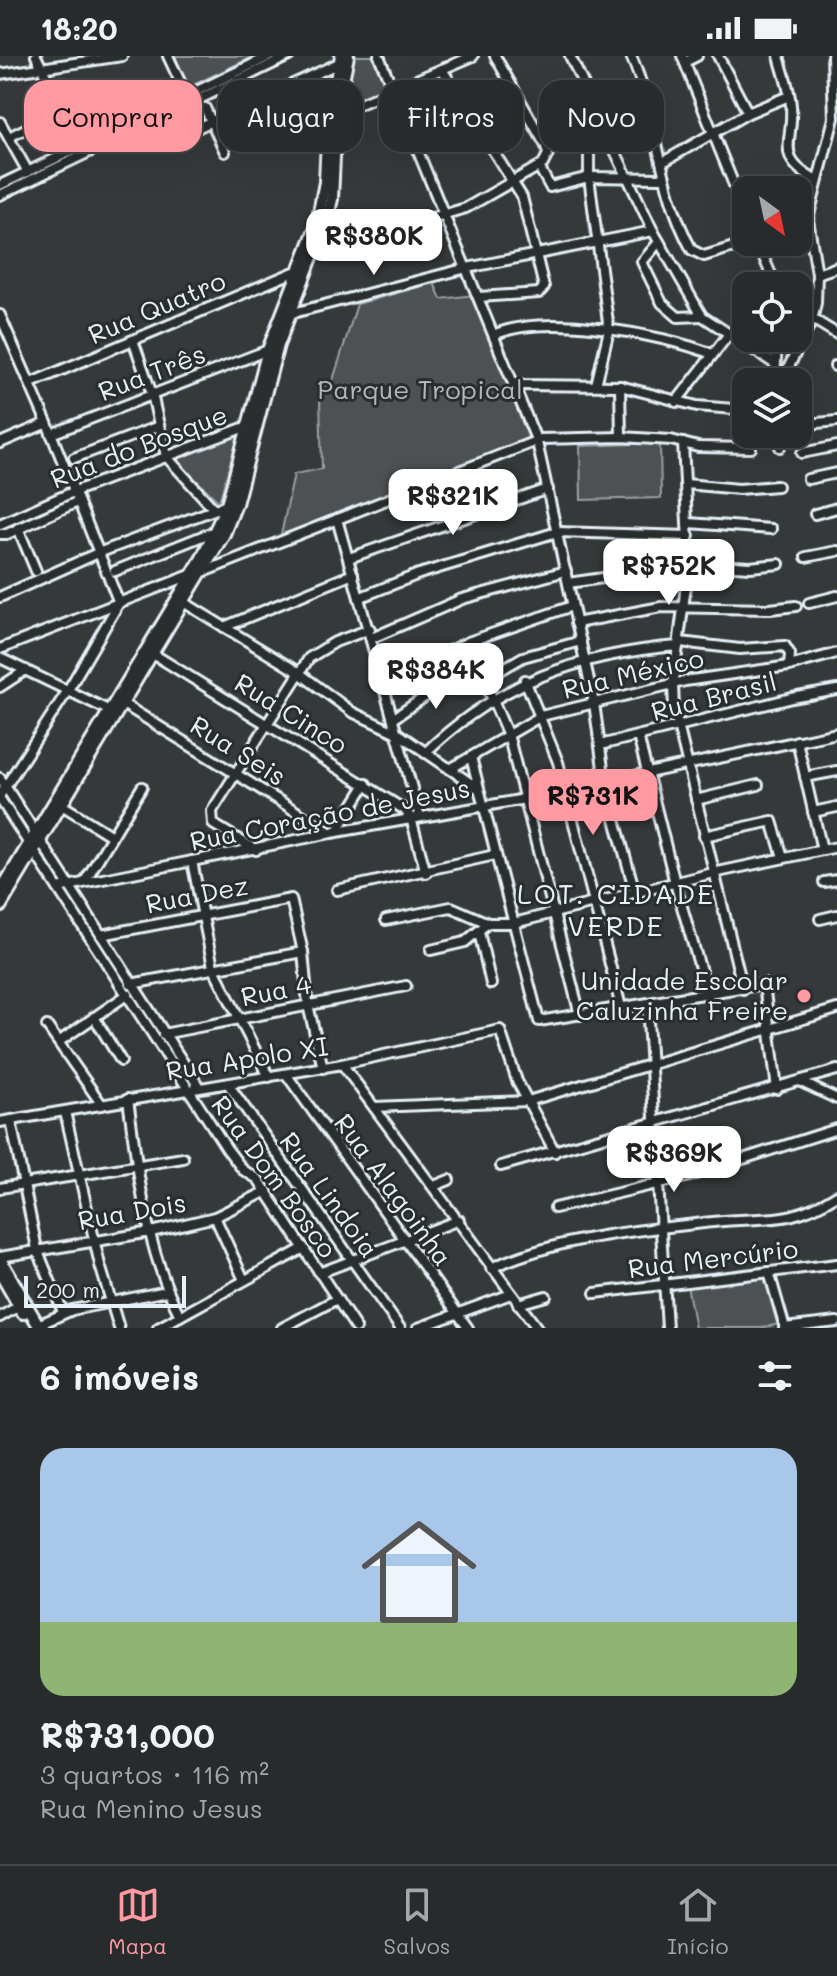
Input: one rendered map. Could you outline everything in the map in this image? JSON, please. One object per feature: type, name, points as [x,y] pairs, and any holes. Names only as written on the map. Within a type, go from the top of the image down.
[{"type":"main road","points":[[340,80],[343,58]]},
{"type":"main road","points":[[330,158],[328,116],[343,58]]},
{"type":"main road","points":[[238,479],[299,270],[316,227],[331,152]]},
{"type":"main road","points":[[38,836],[62,805],[110,711],[224,534],[268,350],[315,252],[332,199],[329,173]]},
{"type":"main road","points":[[0,892],[123,704],[149,651],[185,603],[235,492]]},
{"type":"main road","points":[[0,907],[31,847]]},
{"type":"main road","points":[[0,1258],[36,1327]]},
{"type":"main road","points":[[0,1275],[36,1327]]},
{"type":"street","points":[[36,56],[47,80]]},
{"type":"street","points":[[0,74],[122,56]]},
{"type":"street","points":[[168,56],[179,80]]},
{"type":"street","points":[[202,93],[270,56]]},
{"type":"street","points":[[202,94],[289,56]]},
{"type":"street","points":[[379,56],[390,80]]},
{"type":"street","points":[[417,80],[473,56]]},
{"type":"street","points":[[315,252],[445,215],[512,182],[547,160],[546,146],[495,56]]},
{"type":"street","points":[[570,56],[582,80]]},
{"type":"street","points":[[631,56],[663,162],[661,178],[695,254],[709,255],[732,248]]},
{"type":"street","points":[[697,56],[684,59],[732,181]]},
{"type":"street","points":[[718,56],[748,113]]},
{"type":"street","points":[[779,56],[789,96],[787,149],[796,168],[817,181]]},
{"type":"street","points":[[832,56],[834,118],[808,222],[817,274],[812,321],[837,334]]},
{"type":"street","points":[[298,80],[343,58]]},
{"type":"street","points":[[442,69],[522,197],[544,287],[534,293],[479,297]]},
{"type":"street","points":[[663,162],[748,113],[789,96]]},
{"type":"street","points":[[205,108],[218,137]]},
{"type":"street","points":[[202,126],[218,119]]},
{"type":"street","points":[[0,122],[28,172]]},
{"type":"street","points":[[9,137],[24,130]]},
{"type":"street","points":[[0,185],[69,152]]},
{"type":"street","points":[[0,195],[86,152]]},
{"type":"street","points":[[420,152],[537,442],[594,703],[605,783],[635,892]]},
{"type":"street","points":[[589,152],[595,244],[609,330],[596,385]]},
{"type":"street","points":[[617,152],[653,231],[702,316],[775,364]]},
{"type":"street","points":[[539,167],[550,187],[589,177],[661,178]]},
{"type":"street","points":[[288,308],[536,253],[653,231]]},
{"type":"street","points":[[659,242],[642,262],[662,303],[678,317],[702,316]]},
{"type":"street","points":[[817,274],[837,267]]},
{"type":"street","name":"Rua Quatro","points":[[31,383],[299,270]]},
{"type":"street","points":[[0,315],[31,383],[119,603]]},
{"type":"street","points":[[494,335],[534,325],[609,330],[682,343],[712,354]]},
{"type":"street","points":[[676,402],[729,334]]},
{"type":"street","points":[[133,340],[152,394],[166,456],[214,509]]},
{"type":"street","name":"Rua Três","points":[[51,434],[268,350]]},
{"type":"street","points":[[775,368],[776,352]]},
{"type":"street","points":[[514,385],[620,386],[676,402],[732,408]]},
{"type":"street","points":[[620,386],[621,437]]},
{"type":"street","points":[[812,424],[837,421]]},
{"type":"street","points":[[0,443],[47,423]]},
{"type":"street","points":[[74,458],[159,426]]},
{"type":"street","name":"Rua do Bosque","points":[[0,524],[73,492],[248,426]]},
{"type":"street","points":[[0,649],[119,603],[194,579],[541,439],[621,437],[732,447]]},
{"type":"street","points":[[683,443],[689,563],[686,605],[673,684],[678,725],[743,989]]},
{"type":"street","points":[[802,453],[837,446]]},
{"type":"street","points":[[808,479],[837,473]]},
{"type":"street","points":[[686,484],[739,489],[777,486]]},
{"type":"street","points":[[349,558],[548,489]]},
{"type":"street","points":[[0,534],[77,502]]},
{"type":"street","points":[[0,597],[98,553],[227,505]]},
{"type":"street","points":[[815,514],[837,508]]},
{"type":"street","points":[[337,519],[399,734],[426,873]]},
{"type":"street","points":[[689,523],[771,529]]},
{"type":"street","points":[[18,528],[36,571]]},
{"type":"street","points":[[115,571],[217,530]]},
{"type":"street","points":[[361,597],[419,574],[557,532],[689,536]]},
{"type":"street","points":[[806,557],[837,551]]},
{"type":"street","points":[[689,563],[750,567],[779,564]]},
{"type":"street","points":[[256,850],[210,819],[266,722],[298,672],[315,652],[462,599],[566,571]]},
{"type":"street","points":[[224,627],[353,574]]},
{"type":"street","points":[[568,583],[617,576],[688,577]]},
{"type":"street","points":[[809,603],[837,596]]},
{"type":"street","points":[[0,797],[3,782],[68,690],[119,603]]},
{"type":"street","points":[[185,603],[298,672],[352,712],[399,734],[480,789]]},
{"type":"street","points":[[576,623],[639,610],[686,605],[748,609],[796,606]]},
{"type":"street","points":[[385,682],[468,642],[572,606]]},
{"type":"street","points":[[394,718],[458,674],[465,673],[474,682],[523,657],[581,641]]},
{"type":"street","points":[[425,753],[457,724],[525,680],[585,663],[679,644],[740,649],[785,646],[790,654],[789,666]]},
{"type":"street","name":"Rua Cinco","points":[[149,651],[366,784],[415,818]]},
{"type":"street","name":"Rua México","points":[[450,769],[509,738],[541,716],[673,684],[789,666],[837,653]]},
{"type":"street","points":[[0,658],[110,711]]},
{"type":"street","points":[[0,687],[26,670]]},
{"type":"street","points":[[484,679],[509,738],[580,1015]]},
{"type":"street","points":[[525,680],[541,716],[565,791],[621,1007]]},
{"type":"street","name":"Rua Brasil","points":[[600,745],[837,690]]},
{"type":"street","name":"Rua Seis","points":[[123,704],[334,832]]},
{"type":"street","name":"Rua Coração de Jesus","points":[[58,888],[334,832],[525,799],[837,733]]},
{"type":"street","points":[[638,736],[675,883],[708,995]]},
{"type":"street","points":[[797,741],[822,850]]},
{"type":"street","points":[[471,757],[539,1021],[764,984],[777,1089]]},
{"type":"street","points":[[805,777],[837,771]]},
{"type":"street","points":[[3,782],[199,1087]]},
{"type":"street","points":[[334,832],[366,784]]},
{"type":"street","points":[[696,800],[758,785]]},
{"type":"street","points":[[85,881],[110,835],[142,787]]},
{"type":"street","name":"Rua Dom Bosco","points":[[0,797],[235,1161],[243,1170],[254,1174],[267,1191],[356,1328]]},
{"type":"street","points":[[62,805],[110,835]]},
{"type":"street","points":[[813,812],[837,807]]},
{"type":"street","points":[[704,836],[774,823],[783,857]]},
{"type":"street","points":[[386,920],[451,907],[488,923],[514,923],[713,873],[837,847]]},
{"type":"street","points":[[337,890],[426,873],[495,855]]},
{"type":"street","points":[[192,861],[213,967],[269,1077]]},
{"type":"street","points":[[824,882],[837,880]]},
{"type":"street","name":"Rua Dez","points":[[101,935],[291,899],[296,908],[303,952]]},
{"type":"street","points":[[820,919],[837,915]]},
{"type":"street","points":[[431,950],[460,945],[488,923]]},
{"type":"street","points":[[479,932],[491,984]]},
{"type":"street","points":[[60,1041],[134,983],[303,952],[308,1005],[323,1068]]},
{"type":"street","name":"Rua 4","points":[[154,1034],[406,986]]},
{"type":"street","points":[[647,1004],[667,1328]]},
{"type":"street","points":[[374,1107],[528,1101],[837,1009]]},
{"type":"street","points":[[94,1017],[121,1061]]},
{"type":"street","points":[[47,1026],[102,1105]]},
{"type":"street","name":"Rua Apolo XI","points":[[0,1122],[187,1088],[323,1068],[500,1030],[528,1101]]},
{"type":"street","points":[[342,1064],[537,1328]]},
{"type":"street","points":[[501,1166],[837,1070]]},
{"type":"street","name":"Rua Alagoinha","points":[[286,1074],[468,1328]]},
{"type":"street","points":[[800,1082],[837,1099]]},
{"type":"street","name":"Rua Lindoia","points":[[228,1084],[400,1328]]},
{"type":"street","points":[[128,1099],[136,1167],[151,1232],[167,1291],[180,1316]]},
{"type":"street","points":[[528,1101],[555,1152]]},
{"type":"street","points":[[65,1112],[94,1241],[119,1328]]},
{"type":"street","points":[[11,1121],[37,1249],[63,1312]]},
{"type":"street","points":[[555,1208],[657,1184],[837,1129]]},
{"type":"street","points":[[0,1188],[183,1158]]},
{"type":"street","points":[[434,1186],[449,1180]]},
{"type":"street","name":"Rua Dois","points":[[0,1258],[37,1249],[151,1232],[215,1217],[267,1191]]},
{"type":"street","points":[[491,1268],[521,1254],[562,1244],[717,1221],[780,1220],[804,1213],[837,1195]]},
{"type":"street","points":[[215,1217],[244,1280]]},
{"type":"street","points":[[319,1273],[459,1220]]},
{"type":"street","points":[[164,1327],[304,1248]]},
{"type":"street","name":"Rua Mercúrio","points":[[595,1293],[837,1264]]},
{"type":"street","points":[[769,1272],[784,1328],[837,1322]]},
{"type":"street","points":[[36,1327],[63,1312],[167,1291]]},
{"type":"street","points":[[418,1328],[511,1294]]},
{"type":"street","points":[[518,1304],[546,1296]]},
{"type":"street","points":[[282,1328],[337,1299]]},
{"type":"street","points":[[0,1317],[19,1306]]},
{"type":"green space","points":[[175,56],[254,56],[202,81],[186,80]]},
{"type":"green space","points":[[351,56],[376,56],[387,80],[379,80],[379,93],[363,100],[363,80],[345,80]]},
{"type":"green space","name":"Parque Tropical","points":[[434,283],[441,299],[474,295],[530,438],[281,535],[294,474],[322,469],[320,399],[323,387],[333,380],[357,304]]},
{"type":"green space","points":[[238,436],[219,502],[172,456]]},
{"type":"green space","points":[[660,443],[661,498],[581,500],[580,446]]},
{"type":"green space","points":[[767,1275],[780,1324],[761,1328],[695,1328],[687,1285]]},
{"type":"place","name":"Unidade Escolar Caluzinha Freire","points":[[804,996]]},
{"type":"district","name":"LOT. CIDADE VERDE","points":[[616,910]]}]
